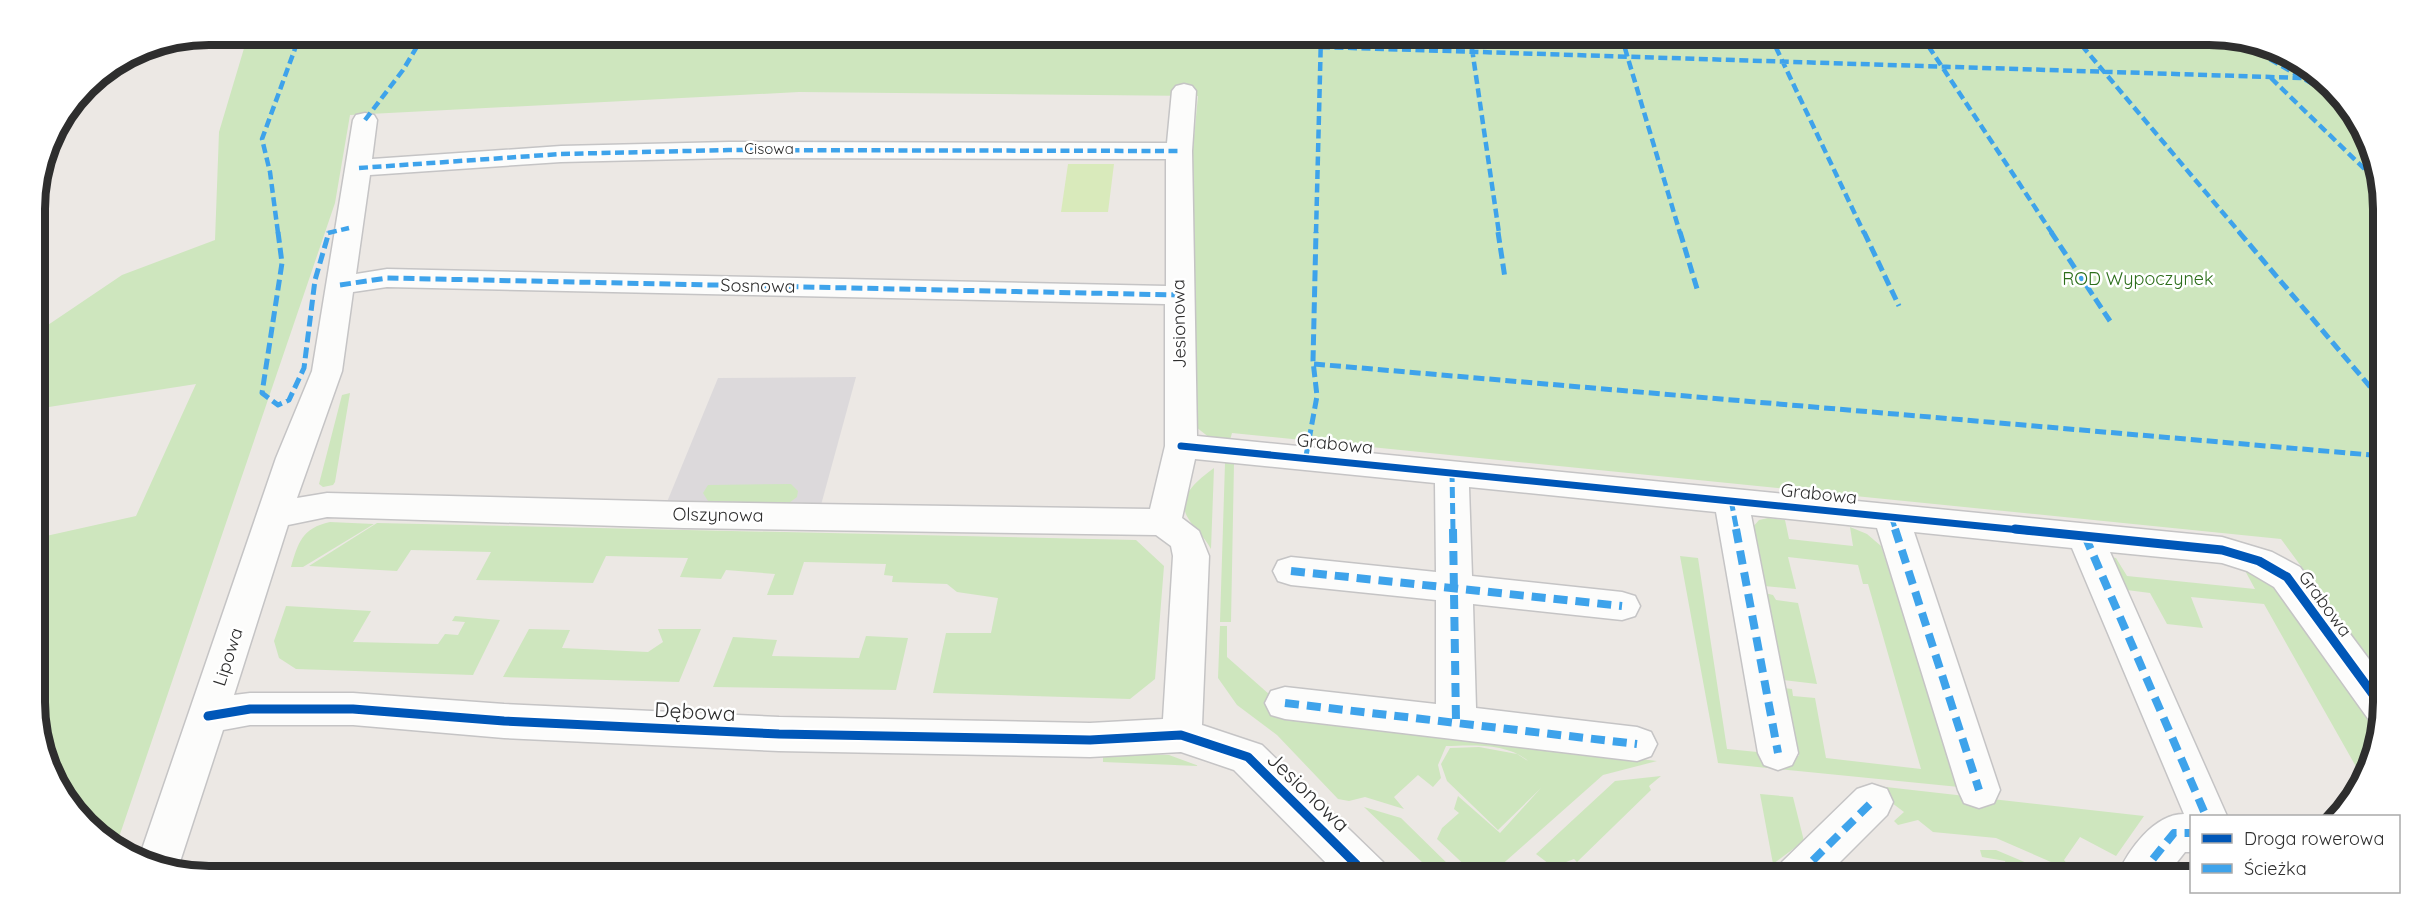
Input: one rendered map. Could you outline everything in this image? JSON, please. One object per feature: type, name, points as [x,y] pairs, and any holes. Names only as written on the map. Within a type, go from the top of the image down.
[{"type":"street","name":"Jesionowa","points":[[1164,522],[1180,446],[1179,151],[1184,91]]},
{"type":"street","name":"Lipowa","points":[[160,858],[274,515],[327,371],[365,120]]},
{"type":"street","name":"Cisowa","points":[[359,168],[561,154],[729,150],[1179,151]]},
{"type":"street","name":"Sosnowa","points":[[340,285],[387,278],[1178,295]]},
{"type":"street","name":"Grabowa","points":[[1180,446],[1452,471],[2223,550],[2259,561],[2287,577],[2373,694]]},
{"type":"street","points":[[1452,471],[1456,722]]},
{"type":"street","points":[[1731,500],[1778,753]]},
{"type":"street","name":"Olszynowa","points":[[274,515],[327,505],[684,515],[1164,522]]},
{"type":"street","points":[[1891,516],[1979,790]]},
{"type":"street","points":[[1164,522],[1187,540],[1191,556],[1186,687],[1181,735]]},
{"type":"street","points":[[2085,536],[2195,815]]},
{"type":"street","points":[[1291,571],[1454,586],[1622,606]]},
{"type":"street","points":[[1285,703],[1637,744]]},
{"type":"street","name":"Dębowa","points":[[208,716],[250,709],[353,709],[504,721],[779,734],[1090,740],[1181,735]]},
{"type":"street","name":"Jesionowa","points":[[1181,735],[1248,757],[1358,866]]},
{"type":"street","points":[[1807,866],[1872,802]]},
{"type":"street","points":[[2147,866],[2174,833],[2190,827]]},
{"type":"shaded area","points":[[856,377],[821,505],[667,502],[718,378]]},
{"type":"green space","name":"ROD Wypoczynek","points":[[245,45],[2209,45],[2230,46],[2251,51],[2281,62],[2300,73],[2332,101],[2351,127],[2361,146],[2372,188],[2373,664],[2281,539],[1232,433],[1230,440],[1210,438],[1196,427],[1188,200],[1198,96],[799,92],[350,115],[335,203],[119,838],[101,825],[73,793],[62,774],[48,734],[45,713],[45,536],[136,516],[196,384],[45,408],[45,327],[122,275],[215,240],[219,132]]},
{"type":"green space","points":[[1068,164],[1114,164],[1108,212],[1061,212]]},
{"type":"green space","points":[[350,393],[335,482],[333,485],[323,487],[319,484],[342,395]]},
{"type":"green space","points":[[1225,463],[1234,463],[1231,622],[1220,622]]},
{"type":"green space","points":[[1214,468],[1211,549],[1188,518],[1184,503],[1190,489]]},
{"type":"green space","points":[[791,484],[798,491],[797,497],[789,503],[708,501],[703,493],[708,485]]},
{"type":"green space","points":[[1768,518],[1785,520],[1789,539],[1853,546],[1850,527],[1867,534],[1881,546],[1959,787],[1718,763],[1680,556],[1698,558],[1727,749],[1799,756],[1784,688],[1792,689],[1793,696],[1815,698],[1826,758],[1921,769],[1868,584],[1863,584],[1858,565],[1788,557],[1796,589],[1764,586],[1753,527],[1759,520]]},
{"type":"green space","points":[[330,522],[374,524],[303,567],[291,567],[299,544],[307,533],[313,528]]},
{"type":"green space","points":[[377,523],[1136,540],[1164,566],[1155,679],[1130,699],[933,693],[946,633],[991,633],[998,598],[957,592],[947,584],[892,582],[893,576],[884,575],[886,564],[804,562],[793,595],[767,595],[775,574],[726,570],[721,579],[680,577],[688,558],[606,556],[593,583],[476,580],[491,552],[411,550],[397,571],[309,566]]},
{"type":"green space","points":[[2111,557],[2116,558],[2127,576],[2255,589],[2242,565],[2263,574],[2287,599],[2372,721],[2364,755],[2358,770],[2264,604],[2191,597],[2203,628],[2167,624],[2150,593],[2119,589]]},
{"type":"green space","points":[[1765,593],[1773,595],[1776,600],[1798,603],[1817,684],[1783,680]]},
{"type":"green space","points":[[286,606],[371,611],[353,642],[438,644],[445,634],[458,635],[465,622],[452,621],[455,616],[500,620],[473,675],[296,669],[279,658],[274,641]]},
{"type":"green space","points":[[1220,626],[1227,626],[1227,657],[1296,718],[1657,761],[1603,775],[1500,866],[1466,866],[1437,839],[1442,828],[1459,813],[1454,809],[1458,796],[1500,833],[1541,788],[1498,830],[1447,781],[1441,764],[1450,748],[1479,747],[1517,754],[1528,761],[1520,755],[1500,748],[1489,746],[1446,746],[1438,765],[1441,778],[1433,787],[1418,775],[1394,797],[1404,809],[1365,797],[1349,801],[1338,799],[1277,735],[1237,705],[1218,678]]},
{"type":"green space","points":[[529,629],[570,630],[562,648],[648,652],[663,642],[658,629],[701,629],[679,682],[503,677]]},
{"type":"green space","points":[[866,636],[908,638],[896,690],[713,687],[733,637],[777,640],[772,656],[859,658]]},
{"type":"green space","points":[[1103,753],[1169,755],[1199,766],[1103,762]]},
{"type":"green space","points":[[1661,776],[1649,786],[1651,790],[1577,862],[1574,859],[1552,866],[1536,854],[1615,781]]},
{"type":"green space","points":[[1868,785],[2144,816],[2116,856],[2080,837],[2064,860],[2069,866],[2060,866],[1996,838],[1933,832],[1918,820],[1898,825],[1894,821],[1904,812]]},
{"type":"green space","points":[[1760,794],[1793,797],[1804,841],[1773,864]]},
{"type":"green space","points":[[1364,807],[1401,818],[1450,866],[1422,866],[1424,864]]},
{"type":"green space","points":[[1980,850],[1996,850],[2034,866],[2007,866],[2005,861],[1982,857]]},
{"type":"marked path","points":[[296,45],[262,139],[270,172],[282,263],[262,393],[278,405],[289,400],[304,368],[315,280],[328,232],[349,228]]},
{"type":"marked path","points":[[365,120],[403,70],[418,45]]},
{"type":"marked path","points":[[1306,456],[1318,384],[1313,361],[1321,45]]},
{"type":"marked path","points":[[1471,45],[1505,278]]},
{"type":"marked path","points":[[1624,45],[1698,292]]},
{"type":"marked path","points":[[1775,45],[1899,306]]},
{"type":"marked path","points":[[1928,45],[2110,321]]},
{"type":"marked path","points":[[2081,45],[2373,390]]},
{"type":"marked path","points":[[1321,47],[2302,78]]},
{"type":"marked path","points":[[2260,53],[2318,87]]},
{"type":"marked path","points":[[2271,78],[2368,173]]},
{"type":"marked path","points":[[359,168],[561,154],[729,150],[1179,151]]},
{"type":"marked path","points":[[340,285],[387,278],[1178,295]]},
{"type":"marked path","points":[[1314,364],[2373,455]]},
{"type":"marked path","points":[[1452,471],[1456,721]]},
{"type":"marked path","points":[[1731,500],[1778,753]]},
{"type":"marked path","points":[[1891,516],[1979,790]]},
{"type":"marked path","points":[[2085,536],[2206,815]]},
{"type":"marked path","points":[[1291,571],[1622,606]]},
{"type":"marked path","points":[[1285,703],[1637,744]]},
{"type":"marked path","points":[[1807,866],[1872,802]]},
{"type":"marked path","points":[[2147,866],[2174,833],[2190,833]]},
{"type":"cycle path","points":[[1181,446],[2222,550],[2259,561],[2287,577],[2373,694]]},
{"type":"cycle path","points":[[208,716],[250,709],[353,709],[504,721],[779,734],[1090,740],[1181,735],[1248,757],[1358,866]]}]
